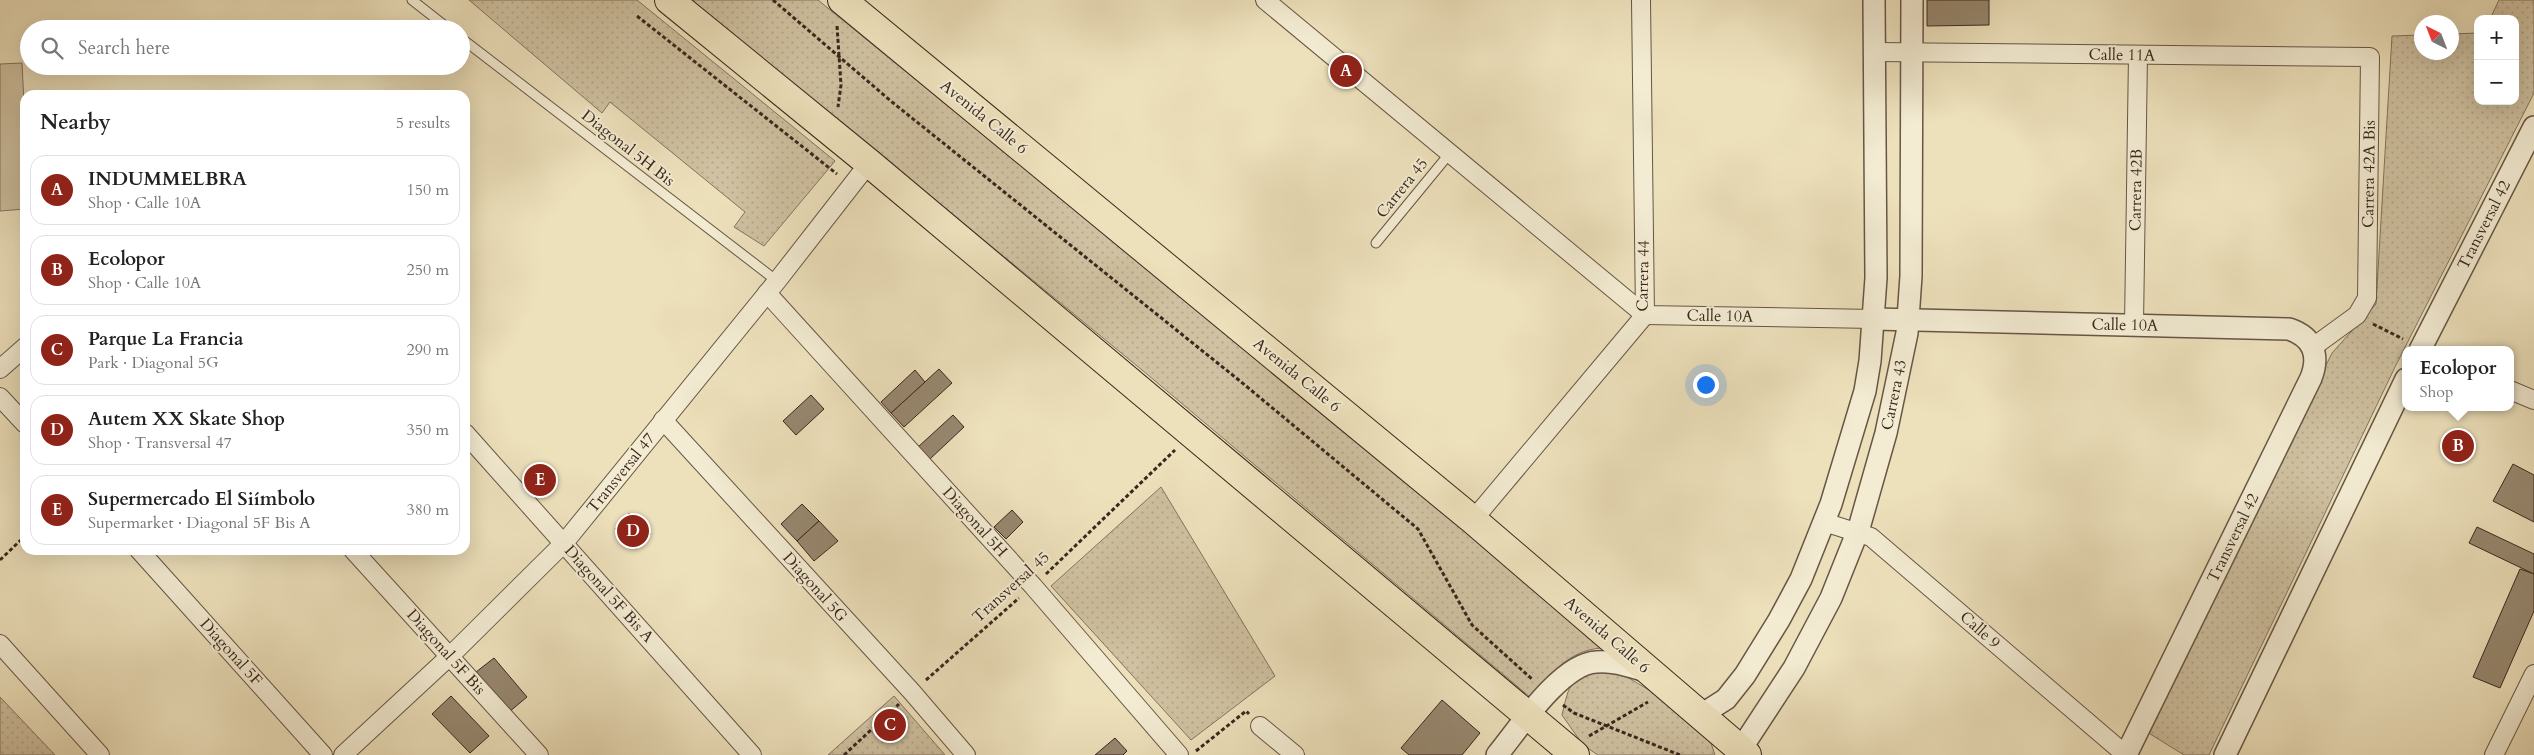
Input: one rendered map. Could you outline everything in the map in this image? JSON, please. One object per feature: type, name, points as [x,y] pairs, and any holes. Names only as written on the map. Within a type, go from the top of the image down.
[{"type":"main road","points":[[669,0],[868,163],[1570,752]]},
{"type":"main road","name":"Avenida Calle 6","points":[[839,8],[1473,520],[1702,715],[1742,753]]},
{"type":"street","points":[[1266,0],[1645,315]]},
{"type":"street","name":"Carrera 44","points":[[1473,520],[1645,315],[1641,0]]},
{"type":"street","name":"Carrera 43","points":[[1702,715],[1726,699],[1746,675],[1790,601],[1824,522],[1865,391],[1874,319],[1874,0]]},
{"type":"street","name":"Carrera 43","points":[[1742,753],[1794,668],[1814,631],[1858,532],[1886,433],[1907,333],[1911,276],[1912,0]]},
{"type":"street","name":"Calle 11A","points":[[1875,52],[2370,57]]},
{"type":"street","name":"Carrera 42B","points":[[2134,325],[2138,55]]},
{"type":"street","name":"Carrera 42A Bis","points":[[2357,315],[2365,304],[2368,292],[2370,57]]},
{"type":"street","name":"Transversal 42","points":[[2423,346],[2534,127]]},
{"type":"street","name":"Transversal 47","points":[[343,755],[450,656],[564,543],[772,287],[868,163]]},
{"type":"street","name":"Diagonal 5H","points":[[772,287],[1179,755]]},
{"type":"street","name":"Calle 10A","points":[[1645,315],[2289,329],[2299,332],[2308,339],[2313,347]]},
{"type":"street","points":[[2313,347],[2357,315]]},
{"type":"street","name":"Transversal 42","points":[[2126,755],[2311,378],[2316,366],[2313,347]]},
{"type":"street","points":[[0,369],[20,351]]},
{"type":"street","points":[[2225,755],[2402,387]]},
{"type":"street","points":[[2514,392],[2534,400]]},
{"type":"street","points":[[0,397],[20,419]]},
{"type":"street","name":"Diagonal 5G","points":[[663,420],[912,692],[966,755]]},
{"type":"street","name":"Diagonal 5F Bis A","points":[[470,439],[752,755]]},
{"type":"street","name":"Calle 9","points":[[1824,522],[1871,537],[2126,755]]},
{"type":"street","name":"Diagonal 5F","points":[[143,555],[323,755]]},
{"type":"street","name":"Diagonal 5F Bis","points":[[358,555],[539,755]]},
{"type":"street","points":[[0,644],[100,755]]},
{"type":"street","points":[[1497,755],[1528,716],[1560,682],[1583,664],[1610,662],[1661,681]]},
{"type":"street","points":[[2494,755],[2534,674]]},
{"type":"street","points":[[1260,726],[1295,755]]},
{"type":"lane","points":[[412,0],[438,20]]},
{"type":"lane","name":"Diagonal 5H Bis","points":[[470,45],[772,287]]},
{"type":"lane","name":"Carrera 45","points":[[1376,243],[1450,153]]},
{"type":"path","points":[[773,0],[892,102],[1240,381],[1418,529],[1472,625],[1534,682]]},
{"type":"path","points":[[834,135],[841,85],[839,8]]},
{"type":"path","points":[[637,16],[851,185]]},
{"type":"path","points":[[2357,315],[2415,346]]},
{"type":"path","name":"Transversal 45","points":[[844,755],[912,692],[1033,586],[1192,435]]},
{"type":"path","points":[[0,560],[20,541]]},
{"type":"path","points":[[1570,752],[1606,726],[1661,681]]},
{"type":"path","points":[[1192,755],[1246,711],[1260,726]]},
{"type":"path","points":[[1574,713],[1680,755]]},
{"type":"shaded area","points":[[469,0],[637,0],[835,161],[764,246],[734,227],[745,212],[610,102],[602,113]]},
{"type":"shaded area","points":[[692,0],[818,0],[1472,534],[1601,648],[1589,650],[1569,659],[1553,672],[1530,697],[1148,375]]},
{"type":"shaded area","points":[[2499,0],[2534,0],[2534,93],[2406,346],[2402,346],[2402,353],[2209,755],[2184,755],[2147,732],[2332,353],[2376,304],[2392,36],[2414,35],[2414,60],[2459,60],[2459,34],[2474,33],[2474,105],[2519,105],[2519,15],[2492,15]]},
{"type":"shaded area","points":[[20,63],[23,90],[20,90],[20,209],[0,211],[0,64]]},
{"type":"shaded area","points":[[1161,487],[1275,676],[1191,740],[1051,586]]},
{"type":"shaded area","points":[[1602,669],[1627,677],[1676,706],[1709,737],[1715,755],[1598,755],[1583,745],[1562,715],[1567,695],[1569,689],[1577,680]]},
{"type":"shaded area","points":[[894,696],[945,755],[828,755]]},
{"type":"shaded area","points":[[0,697],[55,755],[0,755]]},
{"type":"building","points":[[1927,0],[1989,0],[1989,25],[1927,26]]},
{"type":"building","points":[[939,369],[952,383],[904,427],[891,413]]},
{"type":"building","points":[[915,370],[925,382],[891,413],[881,402]]},
{"type":"building","points":[[811,395],[824,409],[796,435],[783,421]]},
{"type":"building","points":[[953,415],[964,427],[930,459],[918,447]]},
{"type":"building","points":[[540,462],[558,480],[539,497],[522,480]]},
{"type":"building","points":[[2513,464],[2534,475],[2534,522],[2493,501]]},
{"type":"building","points":[[802,504],[819,521],[797,541],[781,524]]},
{"type":"building","points":[[1012,510],[1023,522],[1006,539],[994,527]]},
{"type":"building","points":[[629,513],[651,534],[636,549],[615,529]]},
{"type":"building","points":[[819,521],[838,541],[814,561],[797,541]]},
{"type":"building","points":[[2477,527],[2534,554],[2534,574],[2469,543]]},
{"type":"building","points":[[2520,569],[2534,574],[2534,611],[2500,688],[2473,677]]},
{"type":"building","points":[[494,658],[527,697],[509,712],[476,672]]},
{"type":"building","points":[[451,696],[489,736],[470,753],[432,714]]},
{"type":"building","points":[[1442,700],[1480,733],[1462,755],[1409,755],[1401,748]]},
{"type":"building","points":[[1115,738],[1127,751],[1123,755],[1095,755]]},
{"type":"place","name":"INDUMMELBRA","points":[[1346,71]]},
{"type":"place","name":"Ecolopor","points":[[2458,446]]},
{"type":"place","name":"Supermercado El Siímbolo","points":[[540,480]]},
{"type":"place","name":"Autem XX Skate Shop","points":[[633,531]]},
{"type":"place","name":"Parque La Francia","points":[[890,725]]}]
